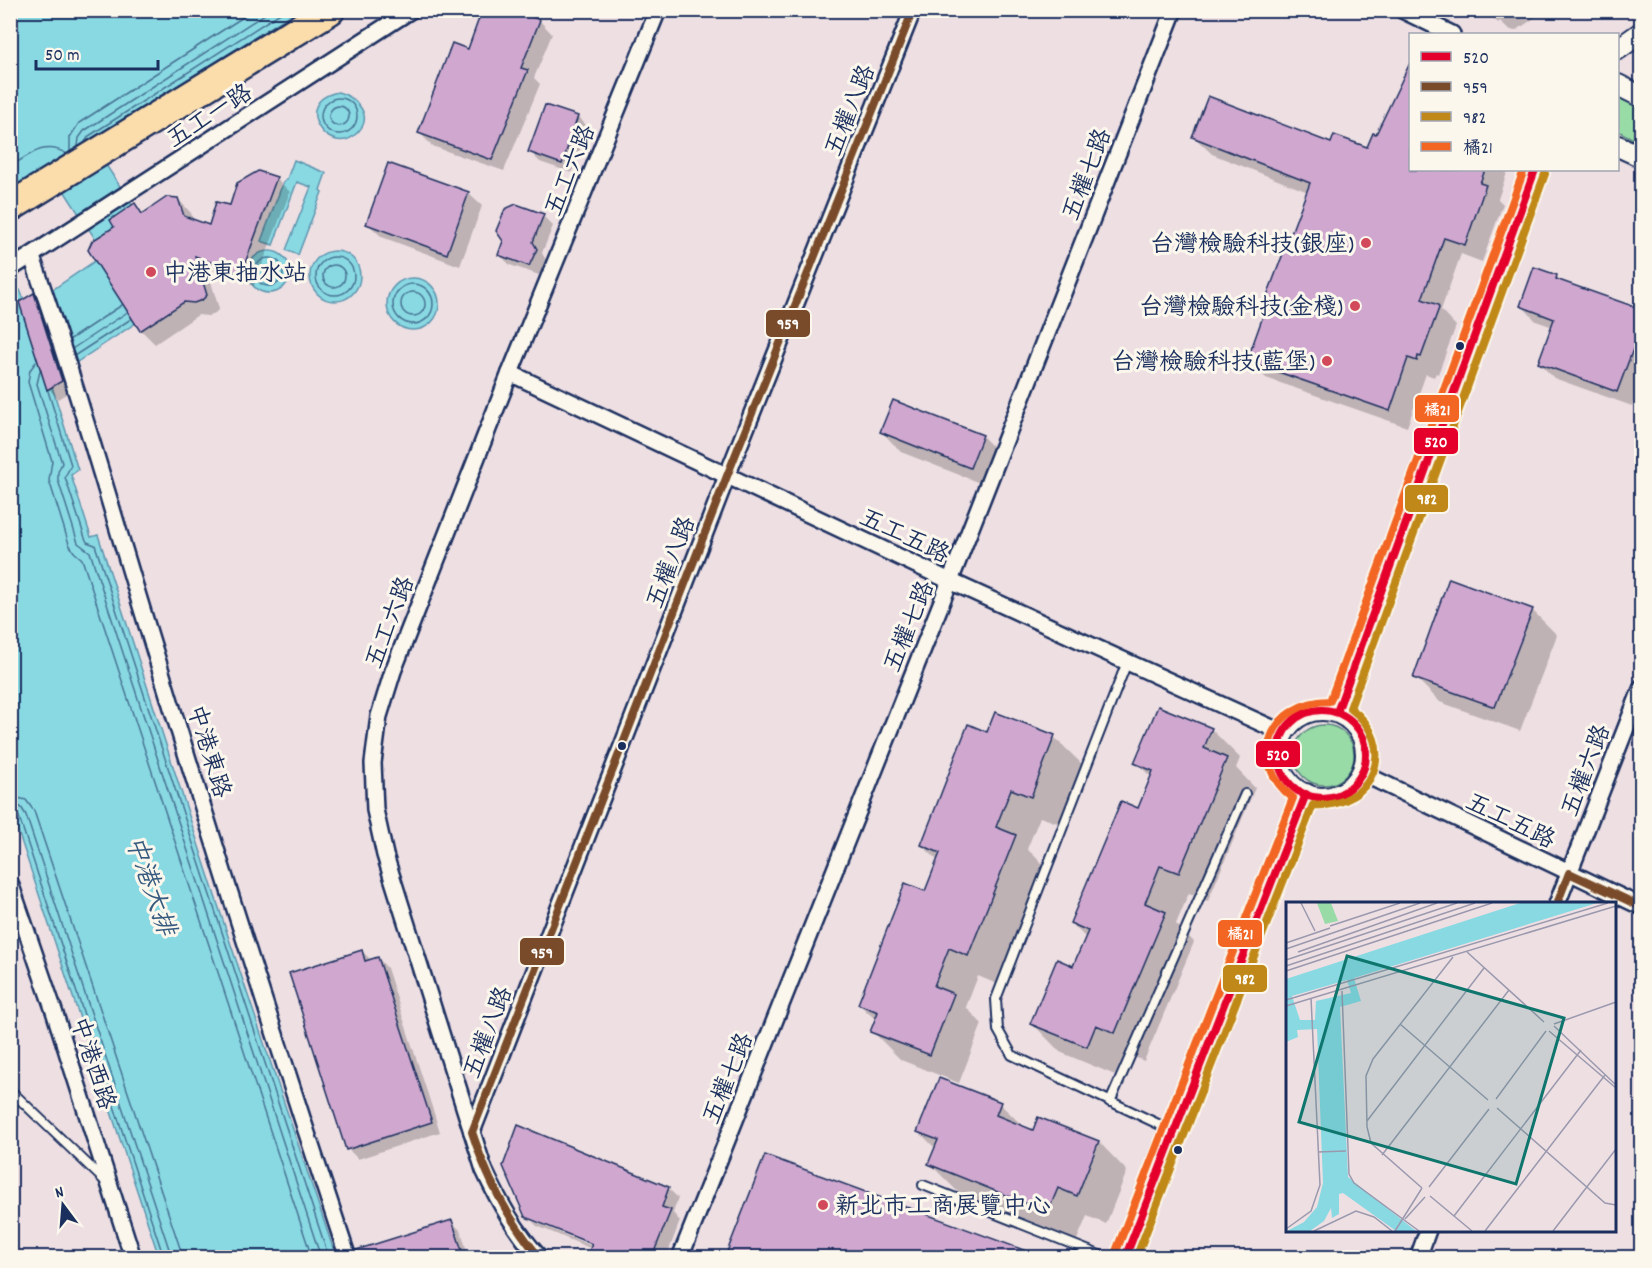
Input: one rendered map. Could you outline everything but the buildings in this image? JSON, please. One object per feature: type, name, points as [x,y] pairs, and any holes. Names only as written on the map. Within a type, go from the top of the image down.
[{"type":"highway","points":[[10,207],[330,10]]},
{"type":"street","name":"五工一路","points":[[10,269],[32,257],[411,10]]},
{"type":"street","name":"五工六路","points":[[540,1257],[523,1239],[500,1206],[484,1170],[385,855],[375,810],[373,763],[379,716],[393,671],[510,373],[658,10]]},
{"type":"street","name":"五權八路","points":[[472,1132],[727,476],[913,10]]},
{"type":"street","name":"五權七路","points":[[680,1257],[950,581],[1174,10]]},
{"type":"street","points":[[1402,10],[1450,33]]},
{"type":"street","points":[[1619,48],[1641,32]]},
{"type":"street","points":[[1619,87],[1641,97]]},
{"type":"street","points":[[1619,147],[1641,158]]},
{"type":"street","points":[[1337,712],[1535,171]]},
{"type":"street","name":"中港東路","points":[[32,257],[66,356],[151,640],[348,1257]]},
{"type":"street","name":"五工五路","points":[[510,373],[950,581],[1283,733]]},
{"type":"street","name":"五權六路","points":[[1557,902],[1641,687]]},
{"type":"street","points":[[1312,711],[1337,712],[1348,717],[1364,737],[1367,749],[1362,773],[1354,784],[1338,794],[1319,797],[1306,794],[1296,789],[1287,780],[1281,769],[1278,757],[1283,733],[1291,723],[1312,711]]},
{"type":"street","name":"五工五路","points":[[1362,773],[1641,907]]},
{"type":"street","points":[[1125,1257],[1306,794]]},
{"type":"street","name":"中港西路","points":[[10,883],[133,1257]]},
{"type":"street","points":[[1418,1257],[1427,1232]]},
{"type":"lane","points":[[1127,662],[996,999],[998,1030],[1012,1055],[1174,1132]]},
{"type":"lane","points":[[1110,1102],[1245,794]]},
{"type":"lane","points":[[10,1090],[110,1185]]},
{"type":"lane","points":[[923,1185],[1107,1257]]},
{"type":"green space","points":[[1619,98],[1624,98],[1641,107],[1641,143],[1619,132]]},
{"type":"green space","points":[[1324,725],[1341,730],[1349,738],[1354,755],[1349,772],[1341,780],[1324,785],[1307,780],[1299,772],[1294,755],[1299,738],[1307,730]]},
{"type":"water","name":"中港大排","points":[[21,10],[296,11],[91,142],[187,289],[50,380],[78,470],[71,475],[91,537],[98,535],[229,939],[336,1257],[159,1257],[11,810],[10,296],[20,290],[27,307],[105,254],[50,169],[11,194],[11,18]]},
{"type":"water","points":[[338,92],[357,103],[364,114],[362,127],[346,140],[336,140],[326,135],[319,127],[315,117],[316,107],[323,98]]},
{"type":"water","points":[[294,160],[326,173],[320,190],[322,192],[298,255],[286,250],[311,187],[297,182],[273,245],[261,241]]},
{"type":"water","points":[[269,251],[284,257],[290,272],[284,287],[269,293],[254,287],[248,272],[254,257]]},
{"type":"water","points":[[335,251],[353,258],[360,276],[353,294],[335,301],[317,294],[310,276],[317,258]]},
{"type":"water","points":[[413,278],[423,280],[431,286],[437,294],[439,304],[437,314],[431,322],[423,328],[413,330],[403,328],[395,322],[389,314],[387,304],[389,294],[395,286],[403,280]]},
{"type":"transit line","name":"959","points":[[540,1258],[508,1214],[484,1166],[472,1132],[727,476],[913,10]]},
{"type":"transit line","name":"橘21","points":[[1115,1254],[1293,798],[1278,783],[1270,767],[1268,751],[1272,736],[1280,722],[1293,711],[1310,704],[1330,701],[1524,171]]},
{"type":"transit line","name":"520","points":[[1337,712],[1535,171]]},
{"type":"transit line","name":"982","points":[[1136,1258],[1313,805],[1334,803],[1352,797],[1365,786],[1373,772],[1376,756],[1374,739],[1365,723],[1350,708],[1545,174]]},
{"type":"transit line","name":"520","points":[[1322,710],[1339,714],[1353,723],[1362,737],[1366,754],[1362,771],[1353,785],[1339,794],[1322,798],[1305,794],[1291,785],[1282,771],[1278,754],[1282,737],[1291,723],[1305,714],[1322,710]]},
{"type":"transit line","name":"520","points":[[1125,1258],[1306,794]]},
{"type":"transit line","name":"959","points":[[1558,902],[1569,873],[1642,907]]},
{"type":"place","name":"台灣檢驗科技(銀座)","points":[[1366,243]]},
{"type":"place","name":"中港東抽水站","points":[[151,272]]},
{"type":"place","name":"台灣檢驗科技(金棧)","points":[[1355,306]]},
{"type":"place","name":"台灣檢驗科技(藍堡)","points":[[1327,361]]},
{"type":"place","name":"新北市工商展覽中心","points":[[823,1205]]}]
